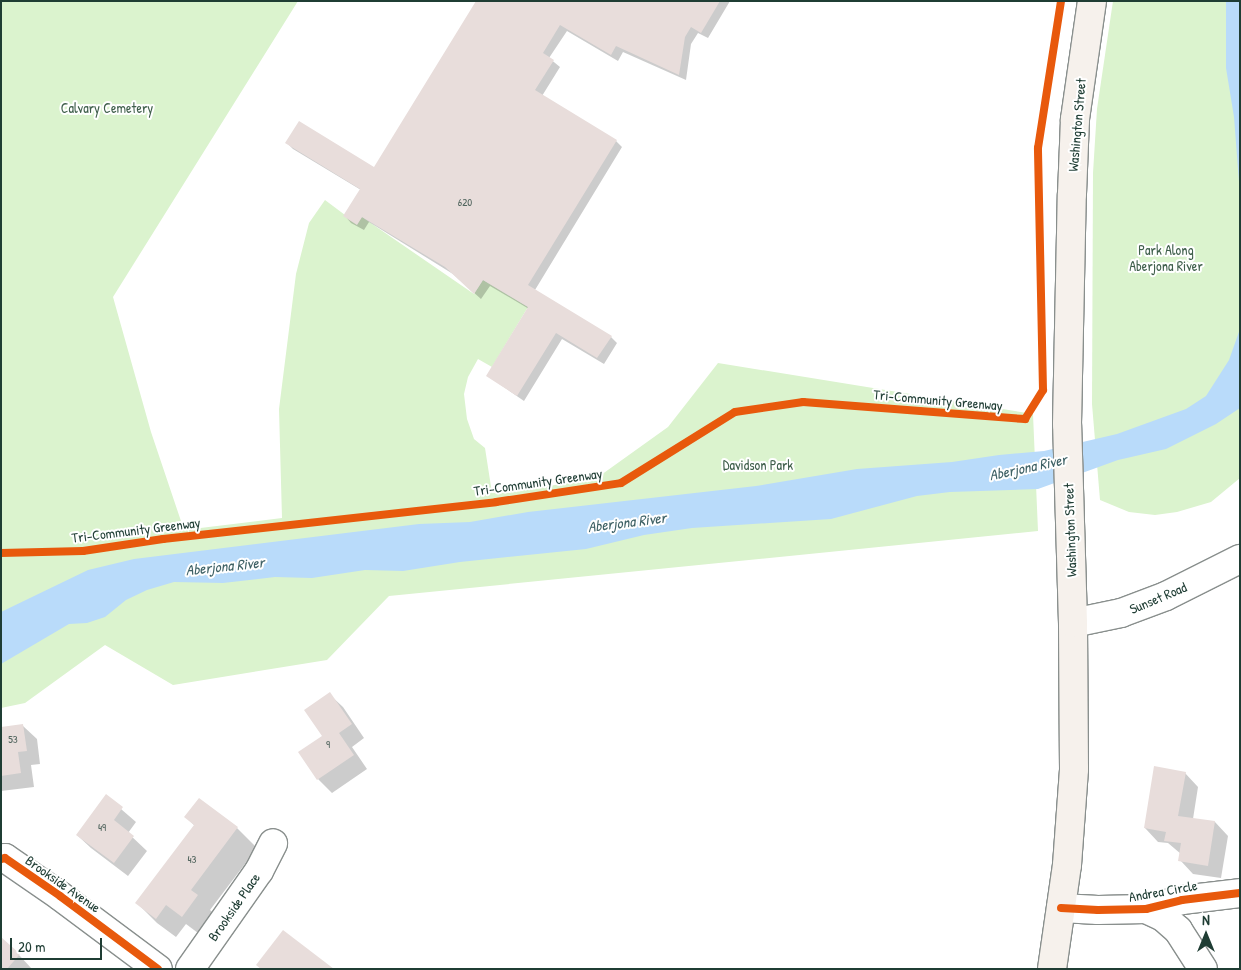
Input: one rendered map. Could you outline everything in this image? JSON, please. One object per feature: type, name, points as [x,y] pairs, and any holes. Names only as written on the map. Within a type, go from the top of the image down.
[{"type":"main road","name":"Washington Street","points":[[1052,969],[1067,864],[1074,769],[1073,623],[1067,424],[1074,146],[1079,86],[1092,1]]},
{"type":"street","name":"Sunset Road","points":[[1073,623],[1111,616],[1148,603],[1240,559]]},
{"type":"street","name":"Brookside Place","points":[[190,969],[259,871],[273,843]]},
{"type":"street","name":"Brookside Avenue","points":[[1,859],[5,858],[60,896],[158,969]]},
{"type":"street","name":"Andrea Circle","points":[[1061,908],[1098,910],[1146,909],[1182,900],[1240,893]]},
{"type":"street","name":"Andrea Circle","points":[[1146,909],[1163,917],[1178,930],[1203,969]]},
{"type":"green space","points":[[1,1],[298,1],[113,297],[151,432],[184,530],[282,518],[279,409],[296,274],[309,223],[325,200],[357,224],[362,217],[474,294],[483,280],[528,307],[492,367],[478,359],[468,377],[464,394],[467,419],[474,439],[485,448],[492,493],[594,480],[668,427],[718,363],[1033,414],[1038,531],[389,596],[327,660],[173,685],[105,645],[25,703],[1,708]]},
{"type":"green space","name":"Park Along Aberjona River","points":[[1113,1],[1240,1],[1240,478],[1211,502],[1177,512],[1155,515],[1129,512],[1100,500],[1092,404],[1093,173],[1097,109]]},
{"type":"water","points":[[1226,1],[1240,1],[1240,195],[1234,117],[1226,68]]},
{"type":"water","name":"Aberjona River","points":[[1240,329],[1240,408],[1216,424],[1166,449],[1118,460],[1038,489],[950,492],[917,496],[831,519],[692,528],[644,535],[586,549],[460,562],[403,571],[365,570],[312,578],[275,577],[223,583],[174,582],[147,590],[126,600],[105,617],[87,623],[69,624],[1,664],[1,612],[88,570],[134,559],[419,524],[470,522],[528,512],[756,486],[857,469],[952,462],[1044,451],[1117,434],[1186,409],[1206,396],[1229,360]]},
{"type":"building","points":[[476,1],[720,1],[701,33],[691,27],[685,37],[679,75],[616,46],[611,55],[560,25],[543,53],[554,60],[535,90],[617,140],[528,285],[612,336],[597,358],[556,333],[517,396],[486,376],[528,307],[483,280],[474,294],[445,267],[362,217],[357,225],[343,216],[360,189],[285,143],[299,121],[374,167]]},
{"type":"building","points":[[330,692],[352,724],[339,733],[354,755],[317,780],[298,752],[322,736],[304,710]]},
{"type":"building","points":[[23,724],[27,751],[18,752],[21,773],[1,776],[1,727]]},
{"type":"building","points":[[1154,766],[1186,772],[1178,816],[1215,821],[1208,866],[1178,861],[1181,843],[1164,841],[1166,832],[1144,828]]},
{"type":"building","points":[[106,794],[123,807],[114,820],[134,836],[114,863],[76,835]]},
{"type":"building","points":[[199,798],[238,827],[191,890],[198,895],[182,917],[166,905],[156,919],[135,903],[194,825],[184,817]]},
{"type":"building","points":[[283,930],[334,969],[261,969],[256,965]]},
{"type":"building","points":[[1,937],[20,954],[7,969],[1,969]]},
{"type":"cycle path","name":"Tri-Community Greenway","points":[[1,553],[83,551],[163,539],[496,502],[621,483],[735,412],[803,402],[1025,419],[1043,390],[1038,148],[1061,1]]},
{"type":"cycle path","points":[[1,859],[5,858],[60,896],[158,969]]},
{"type":"cycle path","points":[[1061,908],[1098,910],[1146,909],[1182,900],[1240,893]]},
{"type":"park label","name":"Calvary Cemetery","points":[[107,108]]},
{"type":"park label","name":"Davidson Park","points":[[758,465]]}]
